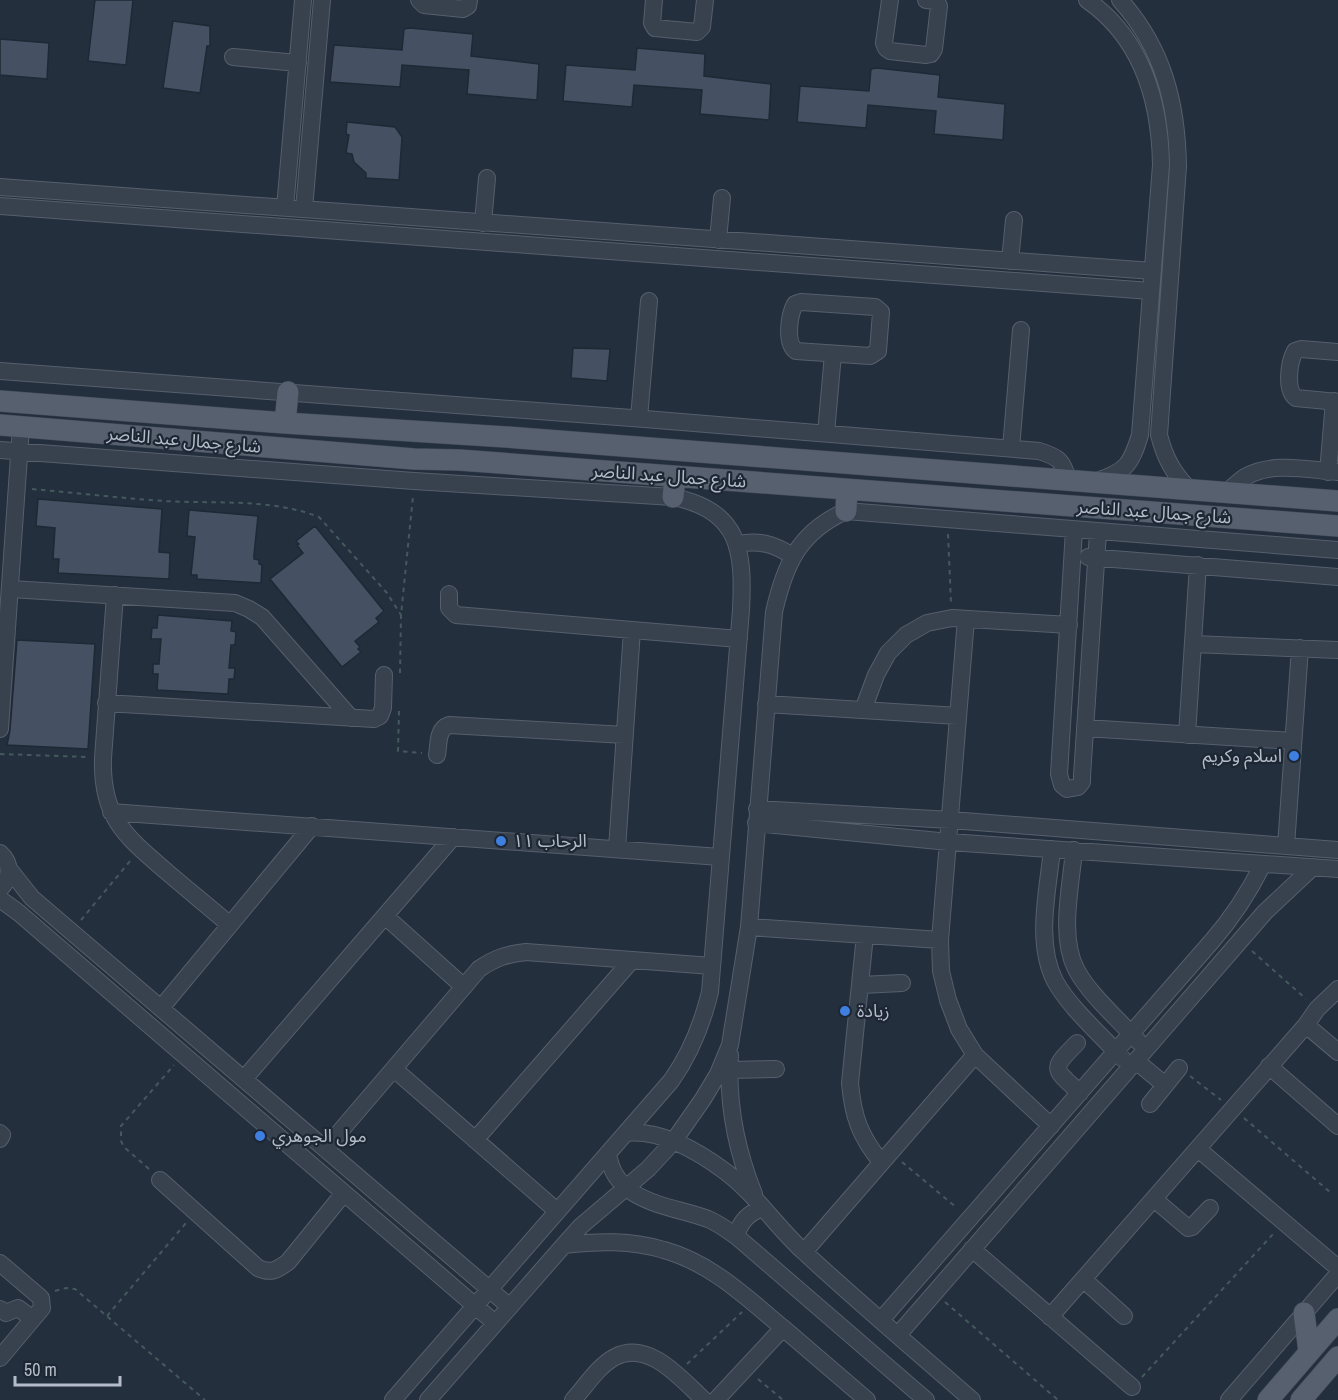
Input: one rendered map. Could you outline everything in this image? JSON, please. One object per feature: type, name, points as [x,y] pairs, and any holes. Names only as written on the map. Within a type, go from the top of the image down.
[{"type":"main road","points":[[285,423],[288,392]]},
{"type":"main road","name":"شارع جمال عبد الناصر","points":[[0,401],[1338,501]]},
{"type":"main road","name":"شارع جمال عبد الناصر","points":[[7,426],[414,459],[459,460],[674,487],[847,500],[1338,526]]},
{"type":"main road","points":[[414,459],[416,431]]},
{"type":"main road","points":[[459,460],[461,434]]},
{"type":"main road","points":[[1304,1313],[1309,1352]]},
{"type":"main road","points":[[1268,1400],[1338,1318]]},
{"type":"main road","points":[[1301,1400],[1338,1357]]},
{"type":"street","points":[[285,208],[303,0]]},
{"type":"street","points":[[304,209],[322,0]]},
{"type":"street","points":[[419,0],[424,5],[463,9],[468,6],[469,0]]},
{"type":"street","points":[[654,0],[652,23],[655,28],[697,32],[702,27],[705,0]]},
{"type":"street","points":[[890,0],[884,44],[886,48],[890,51],[926,55],[931,54],[934,50],[939,6],[936,1],[926,0]]},
{"type":"street","points":[[1087,0],[1107,16],[1135,52],[1156,107],[1161,165],[1140,435],[1133,457],[1117,474],[1093,482]]},
{"type":"street","points":[[1120,0],[1131,12],[1149,40],[1163,69],[1172,101],[1177,133],[1178,166],[1159,435],[1164,457],[1176,476],[1189,489]]},
{"type":"street","points":[[233,57],[298,63]]},
{"type":"street","points":[[483,223],[487,178]]},
{"type":"street","points":[[0,187],[1153,271]]},
{"type":"street","points":[[718,240],[722,198]]},
{"type":"street","points":[[220,222],[221,204]]},
{"type":"street","points":[[0,206],[1151,291]]},
{"type":"street","points":[[369,233],[370,214]]},
{"type":"street","points":[[1010,261],[1014,220]]},
{"type":"street","points":[[943,276],[945,256]]},
{"type":"street","points":[[639,418],[649,301]]},
{"type":"street","points":[[822,303],[879,309],[881,312],[878,351],[874,355],[833,354],[796,351],[791,348],[789,341],[792,309],[795,304],[822,303]]},
{"type":"street","points":[[1011,448],[1021,330]]},
{"type":"street","points":[[1227,492],[1246,477],[1263,470],[1282,468],[1333,472],[1336,401],[1296,399],[1289,388],[1295,351],[1301,349],[1338,352]]},
{"type":"street","points":[[826,433],[833,354]]},
{"type":"street","points":[[0,371],[1011,448],[1052,455],[1064,464],[1068,480]]},
{"type":"street","points":[[0,430],[7,426],[20,452],[0,729]]},
{"type":"street","points":[[0,450],[414,481],[674,487],[718,517],[738,544],[742,588],[739,639],[710,992],[705,1016],[689,1054],[671,1081],[393,1400]]},
{"type":"street","points":[[760,1204],[747,1175],[735,1132],[730,1097],[730,1046],[749,927],[774,612],[781,584],[792,556],[803,541],[847,500],[947,519],[1338,550]]},
{"type":"street","points":[[1074,530],[1059,780],[1067,789],[1072,789],[1082,782],[1098,532]]},
{"type":"street","points":[[738,544],[761,542],[783,549],[792,556]]},
{"type":"street","points":[[1073,556],[1338,577]]},
{"type":"street","points":[[1187,735],[1198,565]]},
{"type":"street","points":[[11,589],[235,603],[262,617],[351,718]]},
{"type":"street","points":[[449,594],[449,608],[456,615],[739,639]]},
{"type":"street","points":[[115,595],[102,776],[111,812],[128,838],[230,925]]},
{"type":"street","points":[[863,710],[876,675],[888,653],[906,635],[927,623],[959,619],[1069,625]]},
{"type":"street","points":[[959,619],[958,716],[940,940],[941,971],[948,1000],[959,1029],[975,1055],[1051,1126]]},
{"type":"street","points":[[617,849],[632,630]]},
{"type":"street","points":[[1193,644],[1338,650]]},
{"type":"street","points":[[1286,846],[1300,648]]},
{"type":"street","points":[[106,703],[374,719],[380,716],[383,708],[384,675]]},
{"type":"street","points":[[766,704],[958,716]]},
{"type":"street","points":[[437,755],[440,732],[443,727],[449,725],[625,735]]},
{"type":"street","points":[[1085,728],[1293,741]]},
{"type":"street","points":[[111,812],[720,857]]},
{"type":"street","points":[[757,816],[951,820],[1338,850]]},
{"type":"street","points":[[757,816],[949,842],[1338,869]]},
{"type":"street","points":[[161,1008],[312,826]]},
{"type":"street","points":[[244,1079],[453,837]]},
{"type":"street","points":[[0,840],[6,882],[0,889]]},
{"type":"street","points":[[1052,849],[1044,942],[1055,981],[1067,998],[1116,1051],[1138,1059],[1165,1085]]},
{"type":"street","points":[[1074,850],[1067,938],[1070,954],[1084,982],[1132,1033],[1138,1059]]},
{"type":"street","points":[[4,859],[33,898],[510,1307]]},
{"type":"street","points":[[881,1320],[1232,917],[1263,864]]},
{"type":"street","points":[[898,1335],[1265,912],[1313,867]]},
{"type":"street","points":[[0,899],[495,1323]]},
{"type":"street","points":[[385,916],[464,987]]},
{"type":"street","points":[[749,927],[940,940]]},
{"type":"street","points":[[865,935],[850,1083],[857,1123],[865,1142],[886,1157]]},
{"type":"street","points":[[325,1149],[479,969],[493,959],[526,952],[712,966]]},
{"type":"street","points":[[475,1140],[632,960]]},
{"type":"street","points":[[861,985],[902,983]]},
{"type":"street","points":[[1050,1317],[1317,1009],[1338,989]]},
{"type":"street","points":[[1306,1024],[1338,1052]]},
{"type":"street","points":[[1077,1043],[1058,1063],[1057,1068],[1059,1073],[1080,1093]]},
{"type":"street","points":[[428,1400],[581,1226],[627,1189],[673,1142],[704,1100],[730,1046]]},
{"type":"street","points":[[804,1252],[975,1055]]},
{"type":"street","points":[[1269,1066],[1338,1126]]},
{"type":"street","points":[[1150,1104],[1179,1068]]},
{"type":"street","points":[[394,1069],[557,1211]]},
{"type":"street","points":[[729,1070],[776,1070]]},
{"type":"street","points":[[626,1133],[651,1133],[673,1142],[710,1161],[734,1179],[804,1252],[972,1400]]},
{"type":"street","points":[[1198,1149],[1338,1269]]},
{"type":"street","points":[[608,1153],[613,1173],[627,1189],[661,1206],[711,1220],[736,1236],[926,1400]]},
{"type":"street","points":[[160,1180],[258,1268],[266,1272],[277,1270],[288,1262],[344,1193]]},
{"type":"street","points":[[1154,1198],[1188,1227],[1192,1227],[1210,1208]]},
{"type":"street","points":[[736,1236],[745,1217],[760,1204]]},
{"type":"street","points":[[564,1245],[598,1241],[632,1243],[665,1250],[697,1263],[717,1274],[753,1302],[867,1400]]},
{"type":"street","points":[[972,1249],[1132,1387]]},
{"type":"street","points":[[0,1263],[41,1298],[42,1308],[0,1358]]},
{"type":"street","points":[[1229,1400],[1338,1274]]},
{"type":"street","points":[[1083,1279],[1124,1316]]},
{"type":"street","points":[[0,1309],[6,1312],[18,1308],[33,1319]]},
{"type":"street","points":[[716,1400],[783,1328]]},
{"type":"street","points":[[573,1400],[602,1366],[616,1356],[631,1352],[647,1354],[662,1363],[704,1400]]},
{"type":"path","points":[[399,683],[401,615],[414,481]]},
{"type":"path","points":[[17,488],[165,501],[240,503],[304,511],[319,517],[387,593],[401,615]]},
{"type":"path","points":[[947,519],[959,619]]},
{"type":"path","points":[[399,705],[398,751],[437,755]]},
{"type":"path","points":[[0,754],[103,758]]},
{"type":"path","points":[[71,931],[140,849]]},
{"type":"path","points":[[1240,941],[1317,1009]]},
{"type":"path","points":[[160,1180],[124,1147],[121,1141],[121,1126],[183,1054]]},
{"type":"path","points":[[1179,1068],[1233,1108],[1331,1193]]},
{"type":"path","points":[[886,1157],[970,1219]]},
{"type":"path","points":[[107,1316],[196,1212]]},
{"type":"path","points":[[1132,1387],[1284,1222]]},
{"type":"path","points":[[41,1298],[57,1290],[75,1289],[205,1400]]},
{"type":"path","points":[[934,1293],[1058,1400]]},
{"type":"path","points":[[676,1375],[753,1302]]},
{"type":"path","points":[[746,1368],[783,1400]]},
{"type":"building","points":[[95,0],[133,0],[126,65],[88,61]]},
{"type":"building","points":[[173,21],[210,26],[210,46],[207,46],[200,93],[163,88]]},
{"type":"building","points":[[404,29],[473,34],[471,56],[539,64],[537,100],[467,94],[469,70],[402,65],[400,87],[330,82],[334,45],[402,50]]},
{"type":"building","points":[[0,39],[49,43],[47,79],[0,75]]},
{"type":"building","points":[[637,48],[705,54],[704,76],[771,84],[769,120],[700,114],[702,90],[634,85],[632,107],[563,101],[566,65],[635,70]]},
{"type":"building","points":[[871,69],[940,75],[938,97],[1005,104],[1003,140],[934,134],[936,111],[868,105],[866,128],[797,122],[800,86],[869,91]]},
{"type":"building","points":[[347,122],[395,127],[402,137],[399,180],[366,178],[366,173],[354,162],[352,154],[346,153],[349,135],[346,134]]},
{"type":"building","points":[[573,348],[610,349],[607,381],[571,378]]},
{"type":"building","points":[[38,499],[162,509],[159,552],[170,553],[169,579],[58,573],[59,559],[53,559],[55,528],[36,526]]},
{"type":"building","points":[[189,510],[258,516],[254,559],[259,560],[259,564],[262,565],[261,583],[197,579],[197,575],[191,575],[195,537],[187,536]]},
{"type":"building","points":[[315,526],[384,611],[376,618],[379,622],[355,641],[361,652],[342,667],[270,579],[303,553],[296,541]]},
{"type":"building","points":[[158,615],[232,621],[231,631],[236,632],[235,645],[231,645],[229,668],[235,668],[234,679],[229,679],[228,694],[157,690],[158,674],[153,674],[153,664],[159,664],[161,639],[151,639],[152,628],[157,628]]},
{"type":"building","points":[[17,640],[95,644],[88,749],[7,745]]},
{"type":"place","name":"اسلام وكريم","points":[[1294,756]]},
{"type":"place","name":"الرحاب ١١","points":[[501,841]]},
{"type":"place","name":"زيادة","points":[[845,1011]]},
{"type":"place","name":"مول الجوهري","points":[[260,1136]]}]
